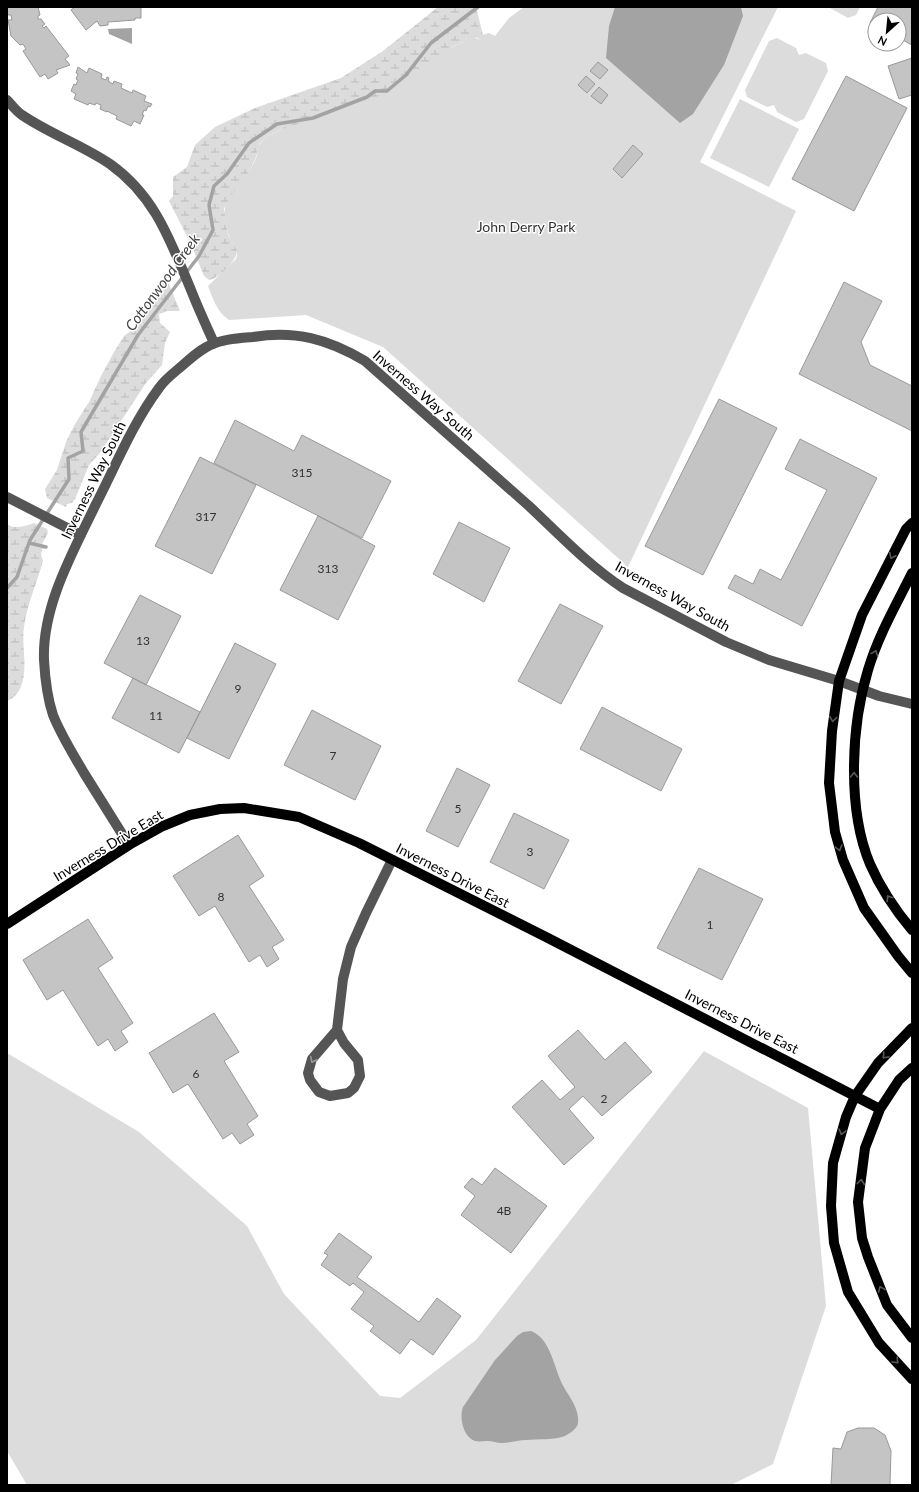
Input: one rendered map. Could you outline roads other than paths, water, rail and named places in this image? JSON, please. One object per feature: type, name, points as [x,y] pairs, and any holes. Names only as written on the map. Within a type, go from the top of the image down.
[{"type":"main road","points":[[912,523],[906,529],[862,615],[839,681],[832,730],[829,783],[835,832],[843,860],[864,908],[912,973]]},
{"type":"main road","points":[[912,574],[885,626],[869,668],[863,690],[856,734],[854,778],[858,823],[870,863],[878,880],[903,920],[912,930]]},
{"type":"main road","name":"Inverness Drive East","points":[[7,924],[129,845],[163,826],[190,815],[244,808],[299,817],[359,843],[592,960],[880,1109]]},
{"type":"main road","points":[[912,1028],[878,1063],[856,1096],[846,1117],[833,1164],[831,1206],[834,1243],[848,1292],[879,1343],[912,1379]]},
{"type":"main road","points":[[912,1068],[899,1080],[880,1109],[865,1148],[858,1202],[862,1238],[887,1305],[912,1338]]},
{"type":"street","points":[[7,100],[21,114],[102,158],[130,180],[154,210],[180,262],[214,343]]},
{"type":"street","name":"Inverness Way South","points":[[129,845],[66,744],[53,714],[46,685],[44,651],[51,609],[60,580],[136,423],[160,386],[196,354],[214,343],[270,334],[288,334],[308,337],[327,343],[356,356],[365,361],[613,582],[688,622],[774,662],[839,681],[878,696],[912,704]]},
{"type":"street","points":[[7,497],[81,535]]},
{"type":"street","points":[[337,1030],[344,1043],[358,1060],[360,1076],[354,1088],[348,1092],[330,1096],[320,1092],[310,1080],[308,1073],[312,1059],[337,1030],[343,979],[351,947],[392,860]]},
{"type":"waterway","name":"Cottonwood Creek","points":[[7,588],[17,577],[30,540],[69,479],[68,458],[83,451],[81,432],[138,335],[199,256],[213,230],[209,205],[214,186],[227,174],[249,143],[277,124],[313,118],[367,97],[375,91],[387,91],[406,75],[431,43],[478,7]]},
{"type":"waterway","points":[[29,543],[46,547]]},
{"type":"park label","name":"John Derry Park","points":[[526,226]]}]
